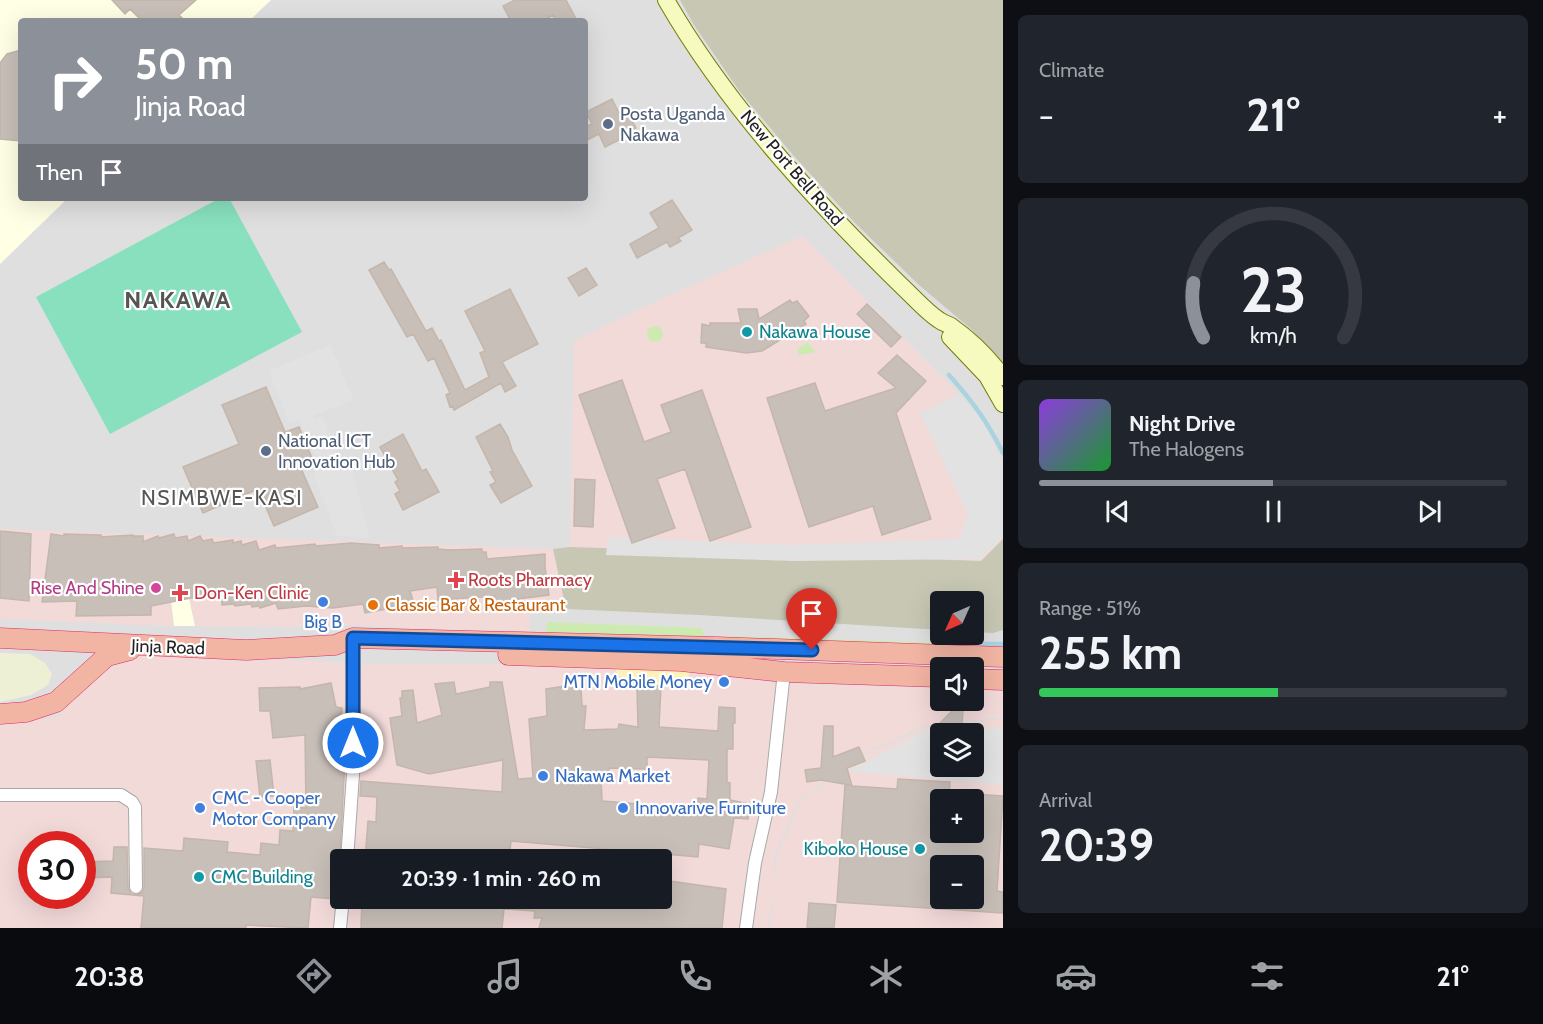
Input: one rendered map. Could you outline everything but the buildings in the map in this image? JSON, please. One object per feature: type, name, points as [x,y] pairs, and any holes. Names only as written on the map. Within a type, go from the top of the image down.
[{"type":"highway","name":"Jinja Road","points":[[0,638],[246,650],[347,645],[717,646],[1003,657]]},
{"type":"highway","name":"Jinja Road","points":[[347,645],[681,661],[784,672],[930,677]]},
{"type":"highway","points":[[0,714],[26,712],[46,706],[67,694],[107,656],[144,646]]},
{"type":"highway","points":[[984,679],[1003,680]]},
{"type":"main road","name":"New Port Bell Road","points":[[666,0],[689,38],[787,166],[866,252],[938,320],[944,330],[987,376],[1003,404]]},
{"type":"main road","name":"New Port Bell Road","points":[[938,320],[950,325],[976,346],[1003,377]]},
{"type":"street","points":[[347,645],[354,760],[348,849]]},
{"type":"street","points":[[747,928],[756,864],[771,792],[784,672]]},
{"type":"street","points":[[0,795],[121,795],[127,798],[135,807],[136,887]]},
{"type":"street","points":[[340,928],[342,909]]},
{"type":"shaded area","points":[[0,0],[1003,0],[1003,928],[0,928]]},
{"type":"shaded area","points":[[0,0],[271,0],[252,18],[18,18],[18,201],[65,201],[0,264]]},
{"type":"shaded area","points":[[680,0],[1003,0],[1003,367],[971,329],[919,285],[854,222],[793,155],[740,92],[694,25]]},
{"type":"shaded area","points":[[802,236],[982,420],[1003,462],[1003,539],[981,561],[570,547],[574,341]]},
{"type":"shaded area","points":[[330,345],[354,400],[313,416],[314,420],[323,416],[339,462],[349,459],[370,538],[337,536],[313,473],[320,469],[299,419],[290,423],[268,371]]},
{"type":"shaded area","points":[[959,394],[982,420],[1003,462],[1003,537],[980,559],[794,561],[606,555],[608,537],[792,545],[959,539],[968,514],[920,413]]},
{"type":"shaded area","points":[[0,529],[553,549],[566,608],[529,610],[530,635],[357,625],[195,626],[185,580],[169,583],[174,626],[0,619]]},
{"type":"shaded area","points":[[1003,539],[1003,630],[993,633],[984,633],[984,591],[930,591],[930,629],[566,609],[553,549],[570,547],[981,561]]},
{"type":"shaded area","points":[[185,580],[195,626],[174,626],[169,583]]},
{"type":"shaded area","points":[[135,651],[364,664],[498,664],[693,669],[781,683],[930,688],[930,711],[984,711],[984,689],[1003,690],[1003,717],[930,723],[930,725],[855,757],[798,802],[775,855],[769,928],[0,928],[0,725],[59,716],[91,672]]},
{"type":"shaded area","points":[[0,653],[30,654],[45,663],[52,674],[48,685],[31,695],[0,702]]},
{"type":"shaded area","points":[[1003,719],[1003,928],[771,928],[777,856],[800,802],[857,758],[930,727],[930,777],[984,777],[984,723],[968,723]]},
{"type":"shaded area","points":[[1003,727],[1003,785],[848,771],[925,731],[930,731],[930,777],[984,777],[984,728]]},
{"type":"green space","points":[[214,201],[231,201],[302,332],[110,434],[36,297]]},
{"type":"green space","points":[[655,326],[661,328],[663,334],[661,340],[655,342],[649,340],[647,334],[649,328]]},
{"type":"green space","points":[[808,342],[815,352],[799,355],[797,349]]},
{"type":"green space","points":[[547,622],[702,628],[706,641],[546,635]]},
{"type":"green space","points":[[731,636],[930,642],[930,645],[976,645],[976,649],[734,642]]},
{"type":"sand","points":[[615,666],[693,669],[685,681],[677,685],[650,685],[623,679]]},
{"type":"waterway","points":[[949,375],[979,412],[1003,453]]},
{"type":"waterway","points":[[984,644],[1003,644]]},
{"type":"place","name":"Posta Uganda Nakawa","points":[[608,124]]},
{"type":"place","name":"Nakawa House","points":[[747,332]]},
{"type":"place","name":"National ICT Innovation Hub","points":[[266,451]]},
{"type":"place","name":"Roots Pharmacy","points":[[456,580]]},
{"type":"place","name":"Rise And Shine","points":[[156,588]]},
{"type":"place","name":"Don-Ken Clinic","points":[[180,593]]},
{"type":"place","name":"Big B","points":[[323,602]]},
{"type":"place","name":"Classic Bar & Restaurant","points":[[373,605]]},
{"type":"place","name":"MTN Mobile Money","points":[[724,682]]},
{"type":"place","name":"Nakawa Market","points":[[543,776]]},
{"type":"place","name":"CMC - Cooper Motor Company","points":[[200,808]]},
{"type":"place","name":"Innovarive Furniture","points":[[623,808]]},
{"type":"place","name":"Kiboko House","points":[[920,849]]},
{"type":"place","name":"CMC Building","points":[[199,877]]},
{"type":"district","name":"NAKAWA","points":[[178,300]]},
{"type":"district","name":"NSIMBWE-KASI","points":[[222,498]]},
{"type":"route","points":[[353,743],[353,638],[812,650]]}]
